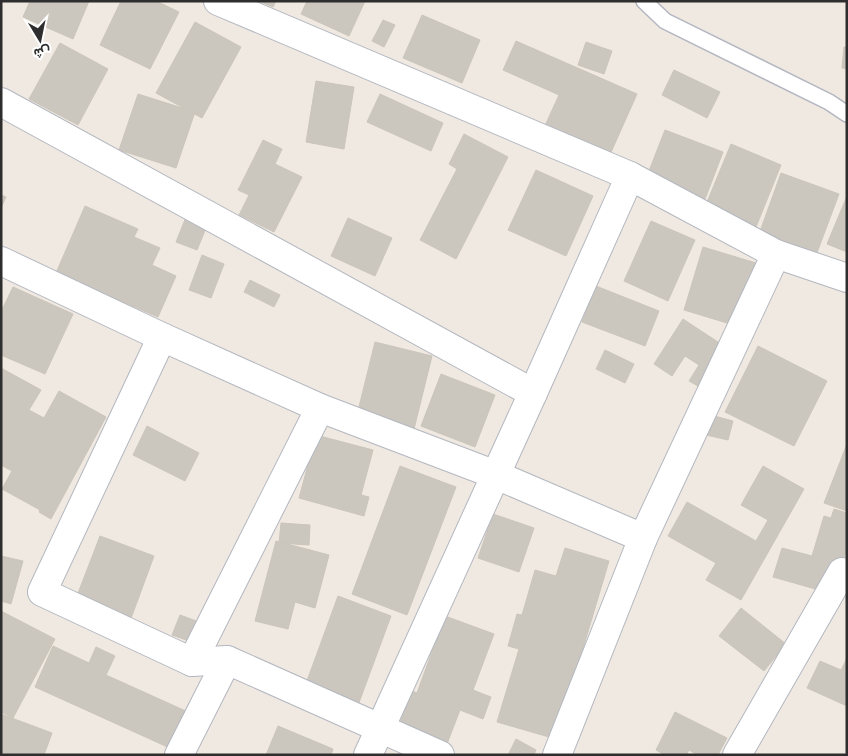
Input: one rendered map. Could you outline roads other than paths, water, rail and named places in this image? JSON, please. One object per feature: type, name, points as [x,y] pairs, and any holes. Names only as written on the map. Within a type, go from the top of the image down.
[{"type":"street","points":[[218,1],[630,176],[776,254],[847,278]]},
{"type":"street","points":[[1,102],[533,393]]},
{"type":"street","points":[[368,755],[630,176]]},
{"type":"street","points":[[557,755],[643,538],[776,254]]},
{"type":"street","points":[[1,261],[162,337],[320,408],[496,475],[643,538]]},
{"type":"street","points":[[162,337],[42,592],[192,662],[227,660],[440,755]]},
{"type":"street","points":[[192,662],[320,408]]},
{"type":"street","points":[[737,755],[842,572],[847,573]]},
{"type":"street","points":[[179,755],[227,660]]},
{"type":"lane","points":[[644,1],[665,21],[829,102],[847,114]]}]
